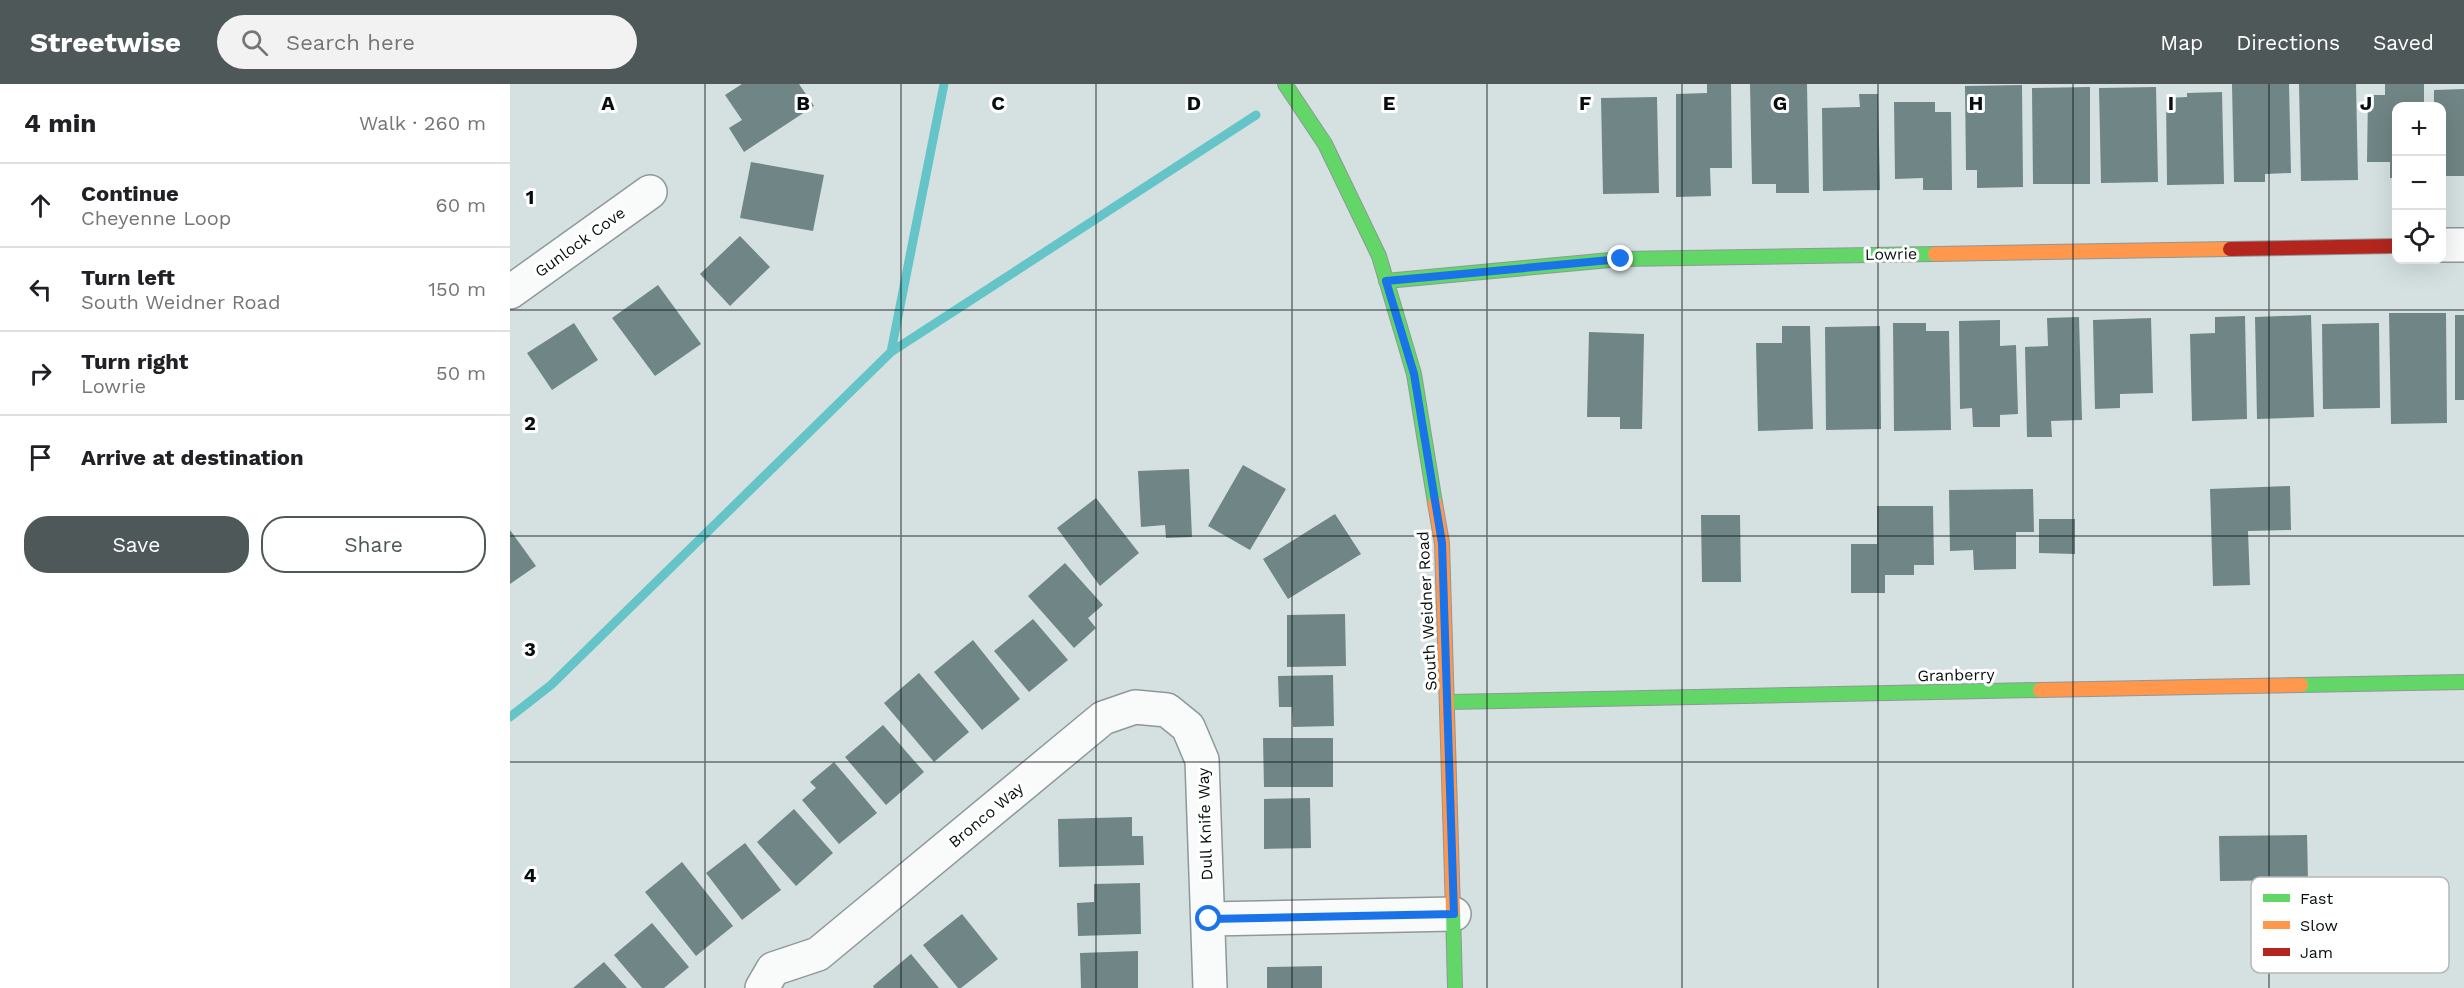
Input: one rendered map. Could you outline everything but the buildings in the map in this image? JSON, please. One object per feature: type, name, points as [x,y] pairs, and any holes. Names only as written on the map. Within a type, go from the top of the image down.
[{"type":"street","name":"South Weidner Road","points":[[1285,84],[1324,144],[1379,255],[1414,374],[1442,543],[1449,702],[1455,988]]},
{"type":"street","name":"Gunlock Cove","points":[[510,292],[650,192]]},
{"type":"street","points":[[2446,245],[2464,245]]},
{"type":"street","name":"Lowrie","points":[[1386,281],[1621,259],[2392,246]]},
{"type":"street","name":"Granberry","points":[[1449,702],[2464,682]]},
{"type":"street","name":"Bronco Way","points":[[799,988],[818,954],[1103,718],[1136,706],[1167,710]]},
{"type":"street","name":"Dull Knife Way","points":[[1167,710],[1188,727],[1202,760],[1210,988]]},
{"type":"street","points":[[1209,919],[1454,914]]},
{"type":"street","name":"Bronco Way","points":[[762,988],[773,969],[818,954]]},
{"type":"waterway","points":[[891,352],[944,84]]},
{"type":"waterway","points":[[510,717],[551,685],[891,352],[1256,115]]},
{"type":"traffic: fast","points":[[1285,84],[1325,144],[1379,256],[1414,374],[1435,503]]},
{"type":"traffic: fast","points":[[1386,281],[1621,259],[1935,254]]},
{"type":"traffic: fast","points":[[2301,685],[2464,682]]},
{"type":"traffic: fast","points":[[1448,702],[2040,690]]},
{"type":"traffic: fast","points":[[1453,911],[1455,988]]},
{"type":"traffic: slow","points":[[1935,254],[2230,249]]},
{"type":"traffic: slow","points":[[1435,503],[1442,543],[1453,911]]},
{"type":"traffic: slow","points":[[2040,690],[2301,685]]},
{"type":"traffic: jam","points":[[2230,249],[2392,246]]},
{"type":"route","points":[[1209,919],[1454,914],[1449,702],[1442,543],[1414,374],[1386,281],[1621,259]]}]
